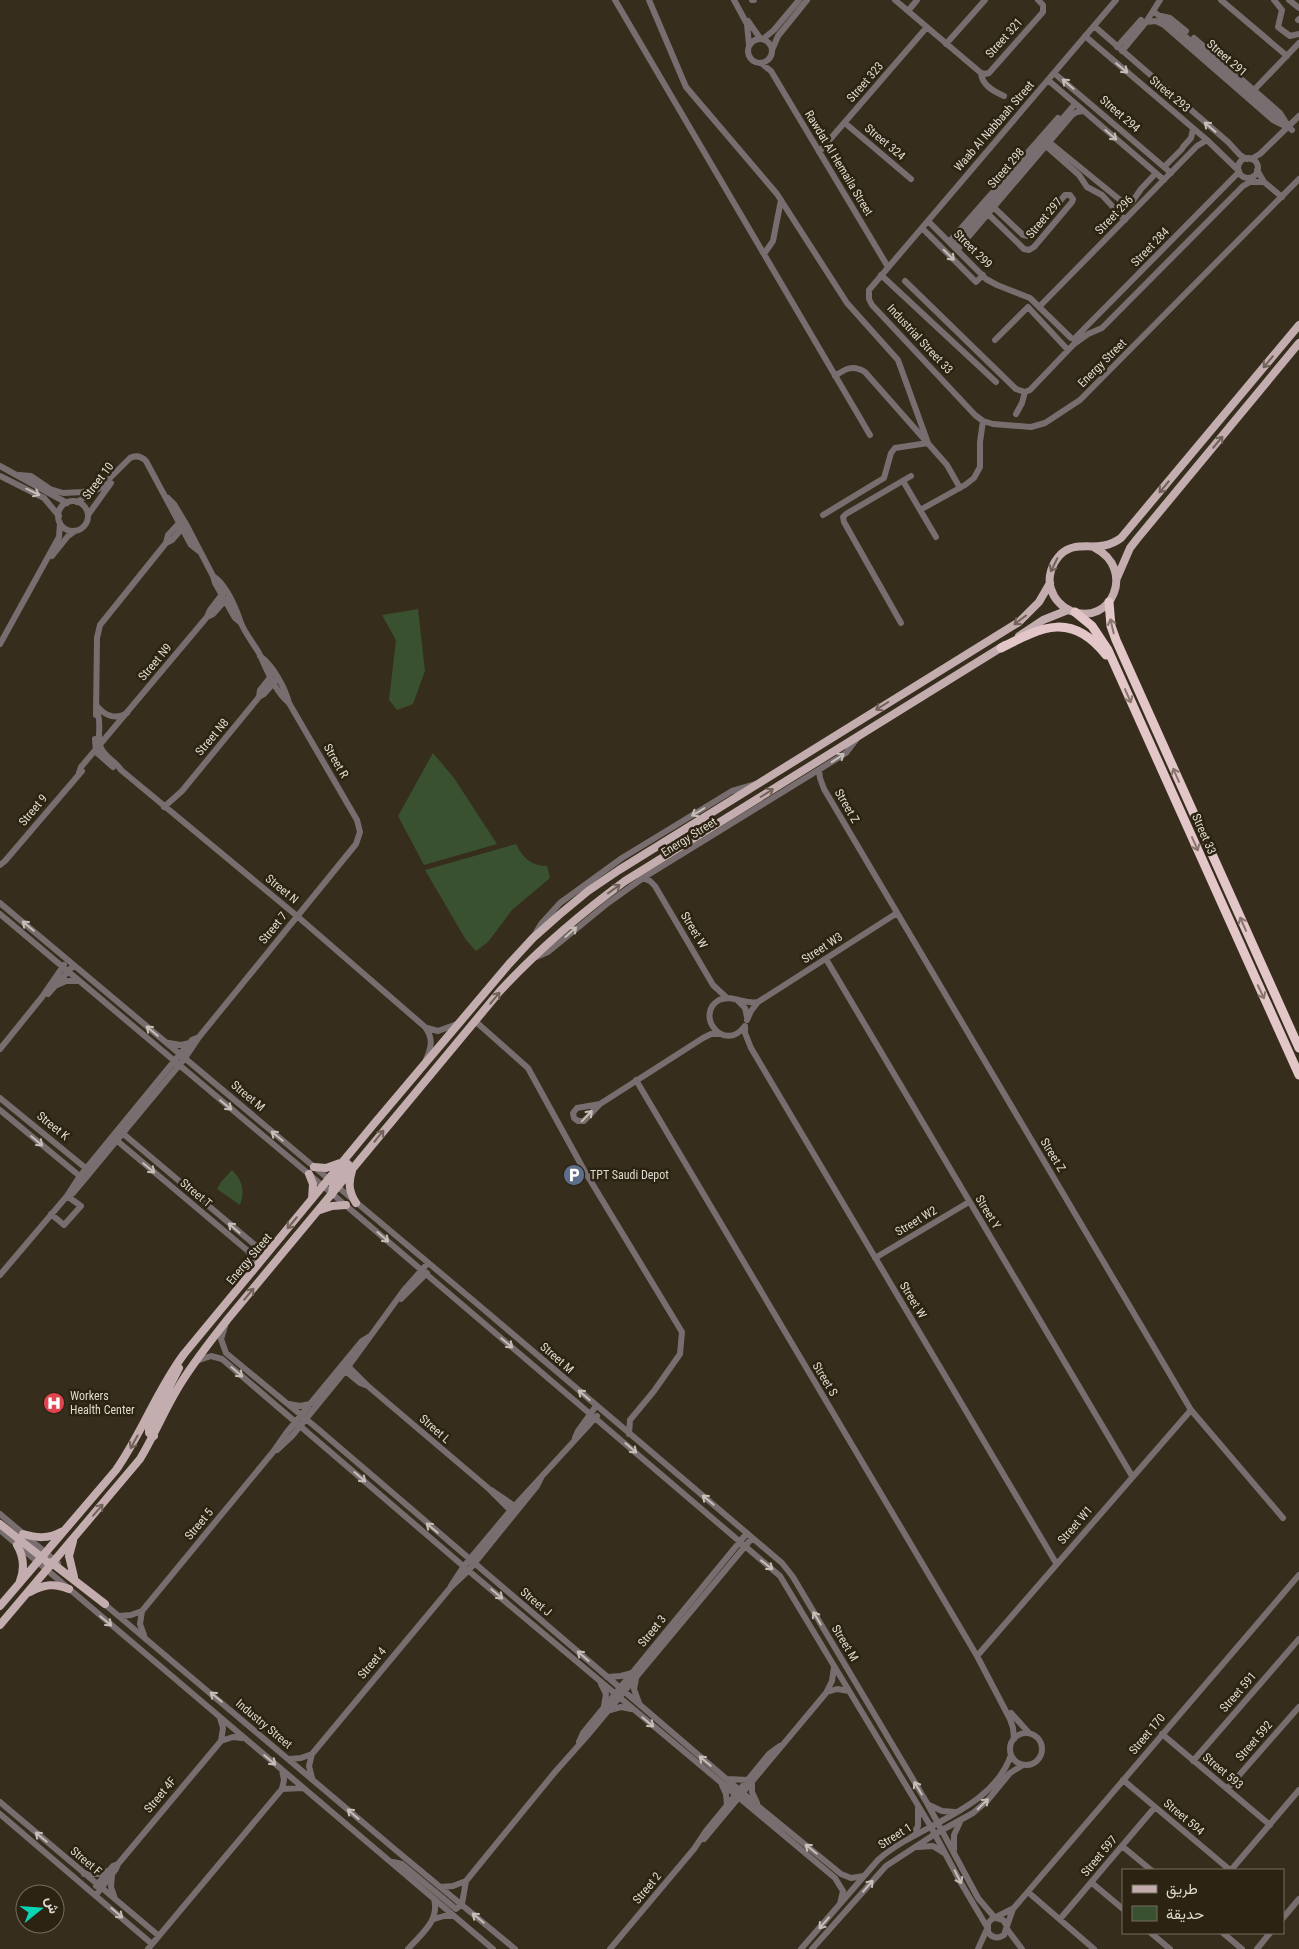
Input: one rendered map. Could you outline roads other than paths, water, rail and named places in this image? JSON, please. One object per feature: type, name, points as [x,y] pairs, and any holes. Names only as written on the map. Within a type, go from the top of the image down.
[{"type":"highway","name":"Street 33","points":[[1109,602],[1111,626],[1116,640],[1299,1048]]},
{"type":"highway","name":"Street 33","points":[[1071,611],[1092,626],[1101,637],[1299,1075]]},
{"type":"highway","points":[[1001,648],[1042,628],[1054,626],[1068,628],[1080,632],[1094,642],[1107,656],[1120,678]]},
{"type":"main road","points":[[1299,325],[1127,532],[1115,542],[1095,548],[1078,546],[1063,553],[1052,566],[1050,583],[1058,601],[1071,611],[1090,613],[1097,611],[1109,602],[1115,591],[1117,578],[1130,548],[1299,343]]},
{"type":"main road","points":[[1095,548],[1108,556],[1116,570],[1117,578]]},
{"type":"main road","name":"Energy Street","points":[[0,1606],[19,1584],[75,1536],[125,1479],[154,1436],[177,1389],[195,1362],[227,1320],[319,1211],[343,1161],[456,1024],[533,938],[588,891],[611,875],[1019,622],[1039,602],[1050,583]]},
{"type":"main road","name":"Energy Street","points":[[0,1625],[26,1594],[67,1528],[123,1460],[159,1392],[184,1354],[311,1200],[355,1166],[500,991],[531,959],[566,926],[625,881],[1001,648],[1043,620],[1071,611]]},
{"type":"main road","points":[[287,1248],[330,1187],[379,1124],[390,1106]]},
{"type":"main road","points":[[311,1200],[312,1170],[326,1168],[343,1161]]},
{"type":"main road","points":[[355,1166],[349,1184],[352,1197],[356,1203]]},
{"type":"main road","points":[[319,1211],[332,1206],[346,1205]]},
{"type":"main road","points":[[154,1436],[150,1433],[149,1427],[178,1370],[184,1354]]},
{"type":"main road","points":[[10,1613],[20,1596],[79,1520],[87,1505]]},
{"type":"main road","points":[[0,1524],[104,1604]]},
{"type":"main road","points":[[24,1534],[46,1538],[54,1536],[67,1528]]},
{"type":"main road","points":[[74,1577],[68,1556],[75,1536]]},
{"type":"main road","points":[[17,1545],[24,1565],[19,1584]]},
{"type":"main road","points":[[26,1594],[49,1585],[69,1589]]},
{"type":"street","points":[[614,0],[870,436]]},
{"type":"street","points":[[649,0],[686,87],[781,200],[847,302],[898,360],[928,443]]},
{"type":"street","points":[[734,0],[748,28],[751,58],[761,63],[765,62],[772,53]]},
{"type":"street","points":[[749,47],[753,41],[761,39],[774,30],[799,0]]},
{"type":"street","points":[[771,71],[772,53],[778,36],[807,0]]},
{"type":"street","name":"Street 321","points":[[895,0],[981,73],[985,74],[989,72],[1043,12],[1043,5],[1038,0]]},
{"type":"street","points":[[908,11],[917,0]]},
{"type":"street","points":[[946,44],[985,0]]},
{"type":"street","name":"Waab Al Nabbaah Street","points":[[888,267],[1116,0]]},
{"type":"street","points":[[1221,0],[1287,56]]},
{"type":"street","points":[[1274,0],[1282,10],[1278,27],[1290,36],[1299,34]]},
{"type":"street","points":[[1289,0],[1299,8]]},
{"type":"street","points":[[1119,49],[1153,11],[1159,1]]},
{"type":"street","name":"Street 291","points":[[1153,11],[1187,35],[1290,128]]},
{"type":"street","points":[[742,14],[761,39],[769,43],[772,53]]},
{"type":"street","points":[[1144,21],[1156,21],[1164,25],[1225,71]]},
{"type":"street","name":"Street 293","points":[[1094,26],[1228,142],[1240,155],[1249,159]]},
{"type":"street","name":"Street 323","points":[[819,152],[927,27]]},
{"type":"street","name":"Street 293","points":[[1085,36],[1207,140],[1239,172]]},
{"type":"street","points":[[1248,90],[1299,43]]},
{"type":"street","name":"Rawdat Al Hemaila Street","points":[[761,63],[771,71],[888,267]]},
{"type":"street","points":[[981,73],[985,84],[1004,96]]},
{"type":"street","name":"Street 294","points":[[1054,73],[1171,173]]},
{"type":"street","name":"Street 294","points":[[1048,80],[1072,105],[1083,111],[1164,180]]},
{"type":"street","name":"Street 298","points":[[954,246],[975,216],[986,212],[990,204],[1012,178],[1038,151],[1052,128],[1072,105]]},
{"type":"street","points":[[1038,151],[1048,144],[1074,114],[1083,111]]},
{"type":"street","points":[[1264,182],[1243,176],[1239,172],[1240,163],[1260,154],[1290,128],[1299,116]]},
{"type":"street","name":"Street 324","points":[[845,123],[912,179]]},
{"type":"street","points":[[1012,178],[1052,128]]},
{"type":"street","points":[[1164,167],[1191,138],[1193,128]]},
{"type":"street","name":"Street 296","points":[[1039,308],[1200,144],[1207,140]]},
{"type":"street","points":[[1048,144],[1125,204],[1132,202],[1156,173]]},
{"type":"street","points":[[1048,144],[1079,175],[1087,187],[1102,195],[1125,220]]},
{"type":"street","points":[[1249,159],[1256,163],[1257,170],[1264,182],[1282,197]]},
{"type":"street","points":[[1249,178],[1257,170]]},
{"type":"street","name":"Street 284","points":[[1077,338],[1239,172]]},
{"type":"street","name":"Energy Street","points":[[983,421],[998,425],[1034,426],[1045,422],[1080,400],[1299,179]]},
{"type":"street","points":[[905,281],[1016,389],[1025,392],[1030,390],[1068,350],[1086,335],[1102,328],[1243,186],[1250,182],[1264,182]]},
{"type":"street","name":"Street 297","points":[[986,212],[1024,249],[1029,250],[1034,247],[1073,199],[1070,195],[1065,195],[1032,235],[1028,236],[1023,234],[990,204]]},
{"type":"street","points":[[764,254],[773,242],[781,200]]},
{"type":"street","points":[[975,216],[990,204]]},
{"type":"street","points":[[954,246],[986,212]]},
{"type":"street","name":"Street 299","points":[[928,220],[982,275],[997,285],[1026,296],[1071,338],[1077,338]]},
{"type":"street","name":"Street 299","points":[[922,228],[976,282],[982,275]]},
{"type":"street","name":"Industrial Street 33","points":[[888,267],[869,290],[870,302],[972,412],[983,421]]},
{"type":"street","points":[[881,275],[996,382]]},
{"type":"street","points":[[896,289],[909,280],[919,288]]},
{"type":"street","points":[[995,340],[1028,307],[1068,350]]},
{"type":"street","points":[[835,376],[850,368],[862,370],[950,468],[960,488]]},
{"type":"street","points":[[1016,414],[1025,392]]},
{"type":"street","points":[[920,510],[974,478],[980,467],[980,438],[983,421]]},
{"type":"street","points":[[823,516],[884,478],[892,451],[895,448],[928,443]]},
{"type":"street","name":"Street 10","points":[[78,502],[95,492],[133,456]]},
{"type":"street","name":"Street R","points":[[133,456],[140,457],[146,462],[166,497],[174,504],[191,545],[200,552],[213,576],[219,580],[235,618],[241,623],[260,655],[267,661],[282,698],[288,703],[357,820],[360,832]]},
{"type":"street","name":"Street 10","points":[[88,515],[127,462]]},
{"type":"street","points":[[0,466],[67,503],[78,502],[85,506],[88,515],[84,526],[68,536],[44,565]]},
{"type":"street","points":[[19,475],[32,476],[50,489],[63,494],[87,492],[109,480]]},
{"type":"street","points":[[0,476],[44,498],[67,529],[76,531]]},
{"type":"street","points":[[901,623],[844,522],[843,517],[911,476]]},
{"type":"street","points":[[903,481],[936,537]]},
{"type":"street","points":[[0,644],[28,590],[59,537],[60,510],[67,503]]},
{"type":"street","points":[[99,750],[100,717],[97,709],[98,630],[104,619],[182,524]]},
{"type":"street","name":"Street N9","points":[[99,750],[207,617],[213,614],[225,596]]},
{"type":"street","name":"Street N8","points":[[166,809],[259,697],[264,694],[274,678]]},
{"type":"street","points":[[97,709],[111,716],[123,715],[128,712]]},
{"type":"street","name":"Energy Street","points":[[531,959],[548,952],[608,903],[643,878],[846,753],[859,736]]},
{"type":"street","name":"Street N","points":[[99,750],[166,809],[297,916],[425,1027]]},
{"type":"street","name":"Street 9","points":[[0,871],[4,866],[2,863],[79,773],[81,767],[99,750]]},
{"type":"street","name":"Street Z","points":[[820,770],[820,778],[824,789],[1191,1410],[1283,1518]]},
{"type":"street","name":"Street Z","points":[[808,776],[815,779],[824,789]]},
{"type":"street","name":"Street 7","points":[[0,1275],[199,1037],[356,844],[360,832]]},
{"type":"street","name":"Street W","points":[[653,872],[652,877],[655,886],[713,985],[716,994],[715,1004]]},
{"type":"street","name":"Street W","points":[[643,878],[655,886]]},
{"type":"street","name":"Street M","points":[[0,903],[183,1056],[312,1170],[346,1205],[409,1260],[780,1576],[931,1827],[987,1928]]},
{"type":"street","name":"Street W3","points":[[746,1023],[750,1011],[758,1002],[897,913]]},
{"type":"street","name":"Street M","points":[[0,914],[189,1073],[312,1170]]},
{"type":"street","points":[[52,956],[55,966],[54,983]]},
{"type":"street","name":"Street Y","points":[[826,959],[1132,1476]]},
{"type":"street","points":[[0,1049],[71,963]]},
{"type":"street","points":[[54,983],[79,981]]},
{"type":"street","name":"Street W","points":[[713,985],[727,998]]},
{"type":"street","points":[[699,1040],[706,1031],[710,1014],[715,1004],[727,998],[748,1003],[758,1002]]},
{"type":"street","points":[[600,1104],[699,1040],[711,1034],[731,1036],[737,1034],[746,1023],[745,1008],[737,1000]]},
{"type":"street","points":[[121,1016],[127,1009]]},
{"type":"street","points":[[710,1020],[715,1030],[720,1034]]},
{"type":"street","points":[[475,1021],[528,1068],[584,1170],[682,1332],[680,1354],[654,1391],[630,1420],[629,1434]]},
{"type":"street","name":"Street W","points":[[746,1023],[745,1033],[751,1048],[1056,1564]]},
{"type":"street","points":[[425,1027],[438,1031],[456,1024]]},
{"type":"street","points":[[1288,1024],[1299,1036]]},
{"type":"street","points":[[425,1027],[430,1034],[432,1044],[425,1062]]},
{"type":"street","name":"Street W","points":[[731,1036],[743,1040],[751,1048]]},
{"type":"street","points":[[167,1043],[191,1046],[193,1060],[198,1069]]},
{"type":"street","points":[[163,1050],[169,1073],[189,1073]]},
{"type":"street","name":"Street S","points":[[636,1080],[977,1656],[1012,1724],[1014,1739]]},
{"type":"street","name":"Street K","points":[[0,1098],[89,1170]]},
{"type":"street","name":"Street K","points":[[0,1110],[82,1178]]},
{"type":"street","name":"Street T","points":[[120,1132],[255,1245],[268,1247],[276,1243]]},
{"type":"street","name":"Street T","points":[[114,1139],[248,1251],[253,1260],[251,1273]]},
{"type":"street","name":"Street M","points":[[330,1187],[356,1203],[431,1265],[788,1570],[927,1803],[978,1898],[996,1918]]},
{"type":"street","points":[[184,1198],[190,1190]]},
{"type":"street","points":[[51,1214],[64,1225],[81,1206],[67,1196]]},
{"type":"street","name":"Street W2","points":[[875,1258],[969,1202]]},
{"type":"street","points":[[409,1260],[415,1282],[437,1283]]},
{"type":"street","name":"Street 5","points":[[142,1611],[312,1406],[366,1345],[370,1336],[398,1301],[431,1265]]},
{"type":"street","points":[[469,1311],[475,1302]]},
{"type":"street","name":"Street J","points":[[227,1320],[222,1333],[222,1346],[226,1353],[281,1409],[617,1696],[724,1782],[758,1806],[841,1874],[851,1878],[864,1876]]},
{"type":"street","name":"Street 5","points":[[312,1406],[336,1382],[362,1341],[370,1336]]},
{"type":"street","name":"Street J","points":[[195,1362],[206,1357],[216,1356],[289,1404],[395,1497],[639,1704],[724,1782]]},
{"type":"street","points":[[336,1382],[344,1377],[356,1376],[356,1357]]},
{"type":"street","name":"Street L","points":[[345,1367],[514,1510]]},
{"type":"street","points":[[547,1376],[553,1369]]},
{"type":"street","points":[[579,1403],[585,1426],[608,1428]]},
{"type":"street","points":[[289,1404],[312,1406],[318,1429]]},
{"type":"street","name":"Street 4","points":[[312,1754],[514,1510],[538,1486],[541,1478],[599,1408]]},
{"type":"street","points":[[281,1409],[287,1421],[290,1434],[310,1434]]},
{"type":"street","name":"Street W1","points":[[977,1656],[1191,1410]]},
{"type":"street","points":[[616,1423],[630,1420]]},
{"type":"street","points":[[347,1466],[353,1459]]},
{"type":"street","points":[[390,1503],[395,1497]]},
{"type":"street","name":"Industry Street","points":[[0,1514],[24,1534],[69,1589],[493,1949]]},
{"type":"street","name":"Industry Street","points":[[0,1530],[17,1545],[74,1577],[440,1888],[515,1949]]},
{"type":"street","points":[[730,1534],[733,1556],[752,1553]]},
{"type":"street","name":"Street 3","points":[[466,1880],[749,1536]]},
{"type":"street","points":[[459,1550],[482,1549],[481,1561],[484,1572]]},
{"type":"street","points":[[453,1556],[460,1576],[476,1577]]},
{"type":"street","name":"Street 170","points":[[996,1918],[1013,1909],[1299,1575]]},
{"type":"street","points":[[119,1616],[131,1615],[142,1611],[140,1624],[144,1637]]},
{"type":"street","name":"Street 591","points":[[1193,1761],[1299,1639]]},
{"type":"street","points":[[825,1650],[833,1645]]},
{"type":"street","name":"Street 2","points":[[610,1949],[701,1841],[706,1831],[729,1807],[769,1754],[780,1746],[826,1692],[832,1681],[834,1667]]},
{"type":"street","points":[[607,1677],[635,1675],[634,1689],[639,1704]]},
{"type":"street","points":[[600,1681],[606,1694],[606,1709],[621,1707],[633,1709]]},
{"type":"street","points":[[826,1692],[837,1689],[849,1691]]},
{"type":"street","name":"Street S","points":[[995,1689],[1016,1720],[1029,1733]]},
{"type":"street","name":"Street 592","points":[[1227,1789],[1299,1707]]},
{"type":"street","points":[[218,1715],[223,1728],[221,1741],[233,1737],[245,1739]]},
{"type":"street","points":[[1029,1733],[1040,1740],[1042,1752],[1035,1763],[1023,1765],[1016,1762],[1011,1755],[1010,1747],[1014,1739],[1019,1735],[1029,1733]]},
{"type":"street","name":"Street 593","points":[[1162,1734],[1270,1825]]},
{"type":"street","name":"Street 4F","points":[[94,1893],[221,1741]]},
{"type":"street","points":[[289,1759],[301,1758],[312,1754],[310,1766],[312,1779]]},
{"type":"street","name":"Street 1","points":[[801,1949],[885,1854],[958,1811],[986,1791],[1006,1767],[1011,1755]]},
{"type":"street","name":"Street 1","points":[[812,1949],[886,1866],[935,1834],[980,1808],[1010,1773],[1023,1765]]},
{"type":"street","points":[[150,1946],[282,1790],[284,1780],[282,1770]]},
{"type":"street","name":"Street 594","points":[[1123,1780],[1230,1869]]},
{"type":"street","points":[[748,1807],[729,1807],[724,1782],[750,1781],[758,1806]]},
{"type":"street","points":[[282,1790],[303,1788]]},
{"type":"street","points":[[1232,1869],[1299,1790]]},
{"type":"street","name":"Street J","points":[[739,1794],[748,1807],[835,1878],[843,1892],[840,1904]]},
{"type":"street","name":"Street F","points":[[0,1802],[159,1936]]},
{"type":"street","points":[[907,1840],[920,1822],[916,1802]]},
{"type":"street","points":[[927,1803],[942,1811],[958,1811]]},
{"type":"street","name":"Street 597","points":[[1060,1919],[1154,1807]]},
{"type":"street","points":[[2,1815],[9,1810]]},
{"type":"street","name":"Street F","points":[[2,1815],[94,1893],[150,1946]]},
{"type":"street","points":[[954,1854],[954,1835],[962,1819]]},
{"type":"street","points":[[910,1850],[932,1846],[947,1856]]},
{"type":"street","points":[[1122,1846],[1150,1869]]},
{"type":"street","points":[[389,1861],[402,1864],[453,1908],[458,1908],[462,1904],[466,1880]]},
{"type":"street","points":[[84,1874],[111,1871],[111,1887],[115,1900]]},
{"type":"street","points":[[440,1888],[453,1886],[466,1880]]},
{"type":"street","points":[[1092,1883],[1122,1908]]},
{"type":"street","points":[[1028,1892],[1094,1949]]},
{"type":"street","points":[[408,1949],[434,1918],[436,1909],[434,1899]]},
{"type":"street","points":[[1284,1915],[1299,1899]]},
{"type":"street","name":"Street 170","points":[[1007,1928],[1013,1909]]},
{"type":"street","points":[[434,1918],[454,1916]]},
{"type":"street","points":[[978,1948],[990,1921],[996,1918],[1003,1920],[1020,1947]]},
{"type":"street","points":[[987,1928],[990,1935],[1020,1947]]},
{"type":"street","points":[[978,1948],[1004,1935],[1007,1928]]},
{"type":"street","points":[[1152,1934],[1170,1949]]},
{"type":"street","points":[[1224,1934],[1242,1949]]},
{"type":"street","points":[[1257,1949],[1269,1934]]},
{"type":"place","name":"TPT Saudi Depot","points":[[574,1175]]},
{"type":"place","name":"Workers Health Center","points":[[54,1403]]}]
